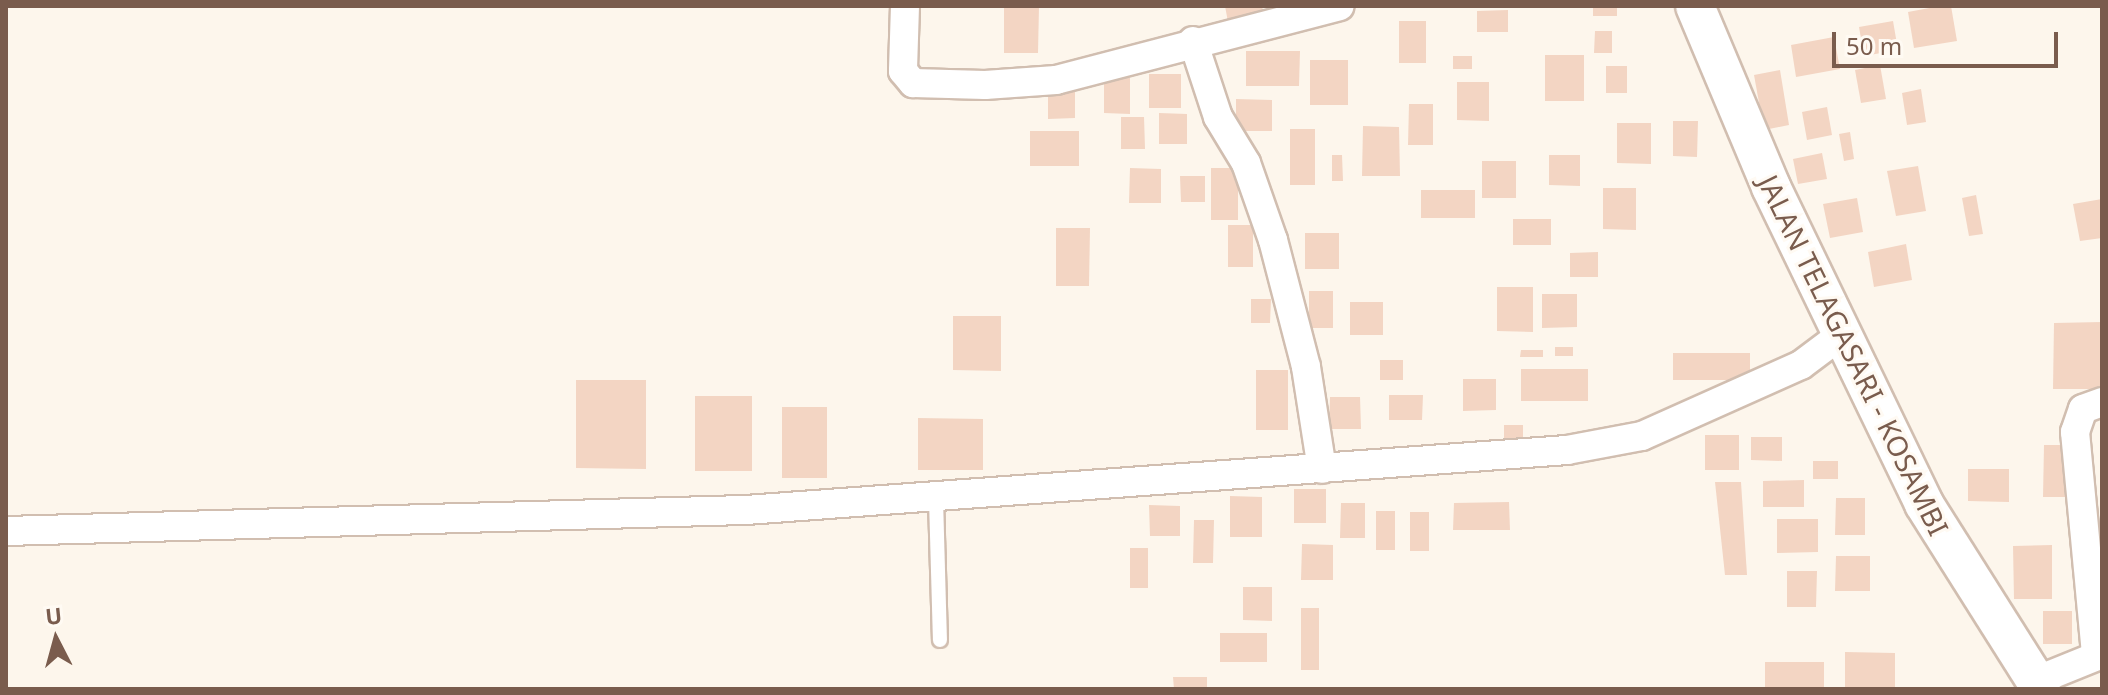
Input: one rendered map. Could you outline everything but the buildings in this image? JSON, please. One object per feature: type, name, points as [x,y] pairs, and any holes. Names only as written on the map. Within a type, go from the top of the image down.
[{"type":"main road","name":"JALAN TELAGASARI - KOSAMBI","points":[[1702,8],[1841,335],[1938,529],[2037,686]]},
{"type":"street","points":[[905,6],[903,71],[913,83],[1056,80],[1193,41],[1340,6]]},
{"type":"street","points":[[1193,41],[1218,117],[1246,163],[1273,240],[1306,367],[1322,469]]},
{"type":"street","points":[[6,531],[558,518],[936,499],[1567,450],[1642,436],[1801,365],[1841,335]]},
{"type":"street","points":[[2037,686],[2099,654],[2075,432],[2083,409],[2102,402]]},
{"type":"lane","points":[[936,499],[940,640]]}]
